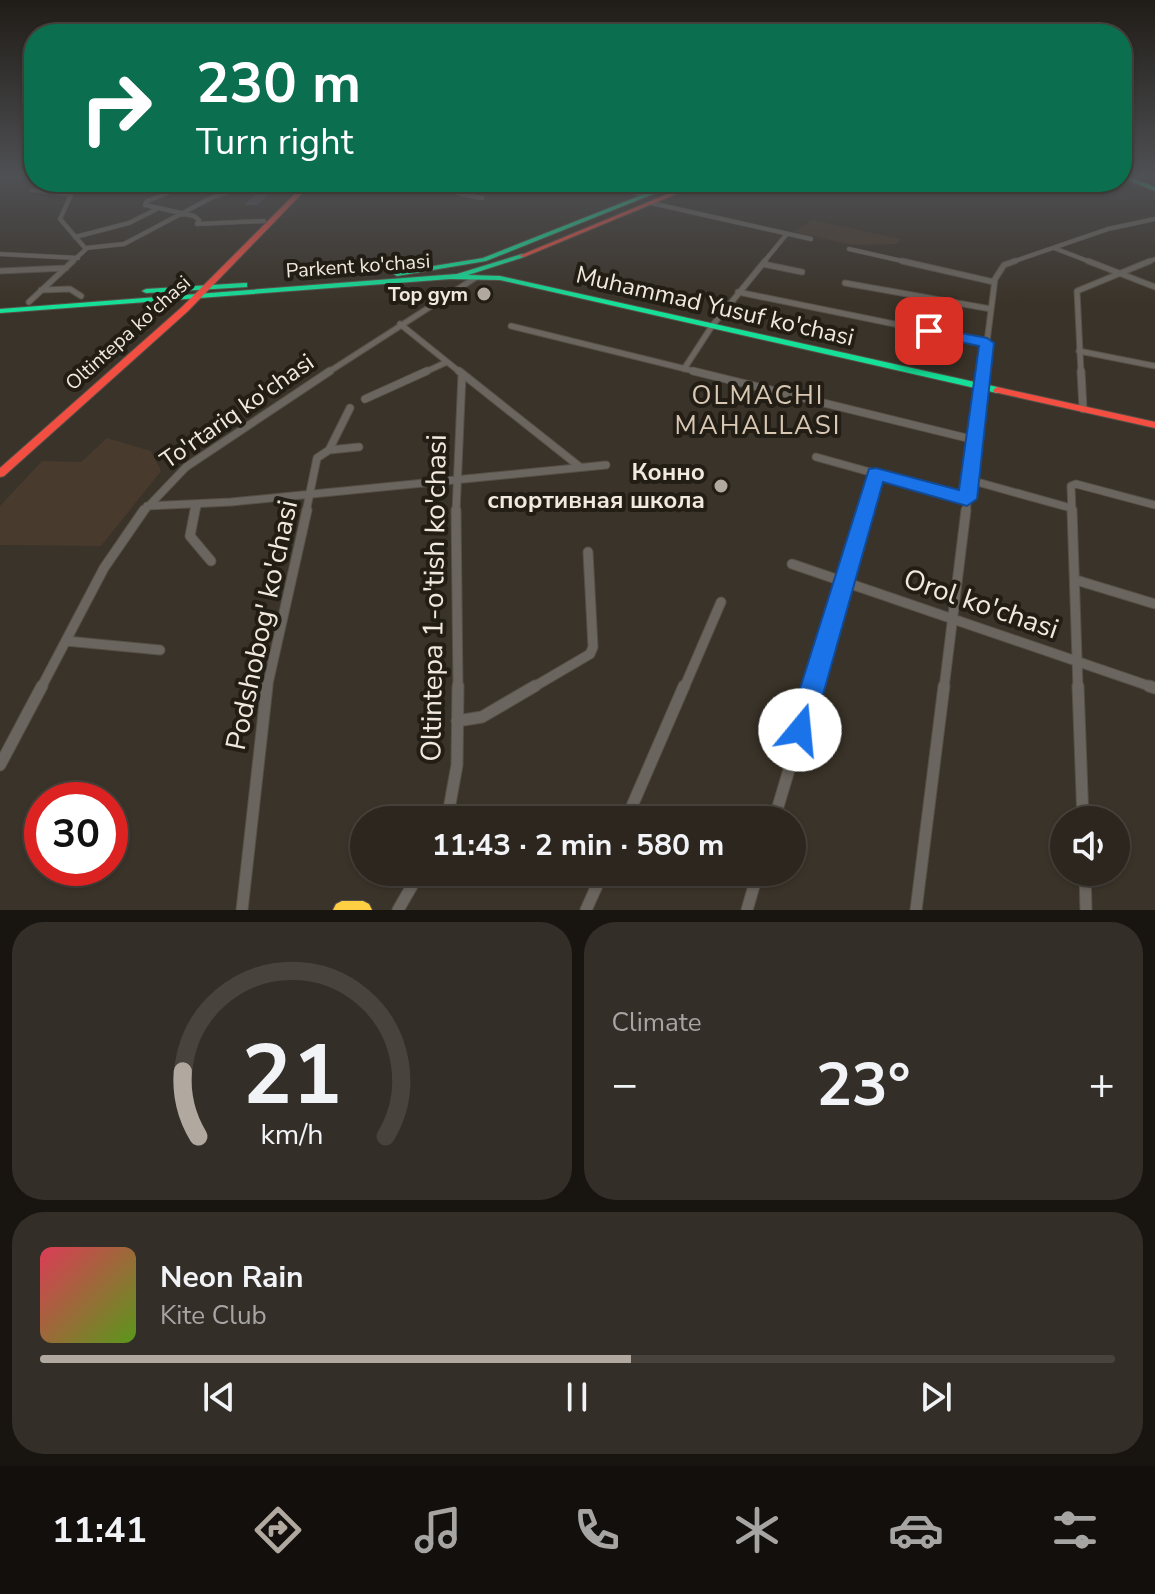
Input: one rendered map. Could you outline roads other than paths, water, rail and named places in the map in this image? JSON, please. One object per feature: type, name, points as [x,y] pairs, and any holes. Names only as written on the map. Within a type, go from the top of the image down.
[{"type":"main road","name":"Oltintepa ko'chasi","points":[[0,467],[198,292],[270,218]]},
{"type":"main road","name":"Parkent ko'chasi","points":[[0,308],[81,296],[451,277],[601,218]]},
{"type":"main road","name":"Parkent ko'chasi","points":[[0,308],[408,274],[508,262],[606,218]]},
{"type":"main road","points":[[500,276],[508,262]]},
{"type":"main road","name":"Muhammad Yusuf ko'chasi","points":[[479,266],[500,276],[1155,422]]},
{"type":"main road","name":"To'rtariq ko'chasi","points":[[475,278],[479,266]]},
{"type":"main road","name":"Muhammad Yusuf ko'chasi","points":[[451,277],[500,276]]},
{"type":"main road","name":"Oltintepa ko'chasi","points":[[0,474],[35,437]]},
{"type":"main road","points":[[342,910],[363,910]]},
{"type":"street","points":[[60,218],[86,248]]},
{"type":"street","points":[[75,237],[138,218]]},
{"type":"street","points":[[29,302],[86,248],[124,244],[171,218]]},
{"type":"street","points":[[197,218],[197,224],[267,221]]},
{"type":"street","points":[[721,218],[811,239]]},
{"type":"street","points":[[916,910],[994,282],[1004,265],[1067,243],[1147,221],[1155,222]]},
{"type":"street","points":[[684,369],[713,324],[786,235]]},
{"type":"street","points":[[1054,248],[1155,287]]},
{"type":"street","points":[[849,249],[994,282]]},
{"type":"street","points":[[0,254],[78,258]]},
{"type":"street","points":[[1081,405],[1077,291],[1155,259]]},
{"type":"street","points":[[763,264],[802,272]]},
{"type":"street","points":[[0,271],[66,267]]},
{"type":"street","name":"To'rtariq ko'chasi","points":[[0,765],[104,568],[147,506],[186,467],[400,324],[475,278]]},
{"type":"street","points":[[845,283],[991,309]]},
{"type":"street","points":[[40,290],[70,289],[81,296]]},
{"type":"street","points":[[738,292],[987,343]]},
{"type":"street","points":[[400,324],[580,467]]},
{"type":"street","points":[[511,326],[975,440]]},
{"type":"street","points":[[1079,351],[1155,366]]},
{"type":"street","points":[[365,399],[447,362]]},
{"type":"street","name":"Oltintepa 1-o'tish ko'chasi","points":[[450,806],[457,721],[455,585],[462,375]]},
{"type":"street","name":"Podshobog' ko'chasi","points":[[242,910],[256,753],[275,643],[317,458],[329,450],[350,408]]},
{"type":"street","points":[[329,450],[359,447]]},
{"type":"street","points":[[816,457],[967,499]]},
{"type":"street","points":[[147,506],[460,481],[606,465]]},
{"type":"street","points":[[778,806],[876,474]]},
{"type":"street","points":[[970,480],[1071,508]]},
{"type":"street","points":[[1083,806],[1071,486],[1076,484],[1155,505]]},
{"type":"street","points":[[198,504],[188,525],[191,544],[211,561]]},
{"type":"street","points":[[457,721],[482,717],[590,654],[593,647],[588,552]]},
{"type":"street","name":"Orol ko'chasi","points":[[792,564],[1155,688]]},
{"type":"street","points":[[1076,580],[1155,604]]},
{"type":"street","points":[[632,806],[721,602]]},
{"type":"street","points":[[66,641],[160,650]]},
{"type":"street","points":[[398,910],[412,886]]},
{"type":"street","points":[[586,910],[597,886]]},
{"type":"street","points":[[747,910],[754,886]]},
{"type":"street","points":[[1085,886],[1086,910]]},
{"type":"place","name":"Top gym","points":[[484,294]]},
{"type":"place","name":"Конно спортивная школа","points":[[721,486]]},
{"type":"district","name":"OLMACHI MAHALLASI","points":[[758,410]]}]
